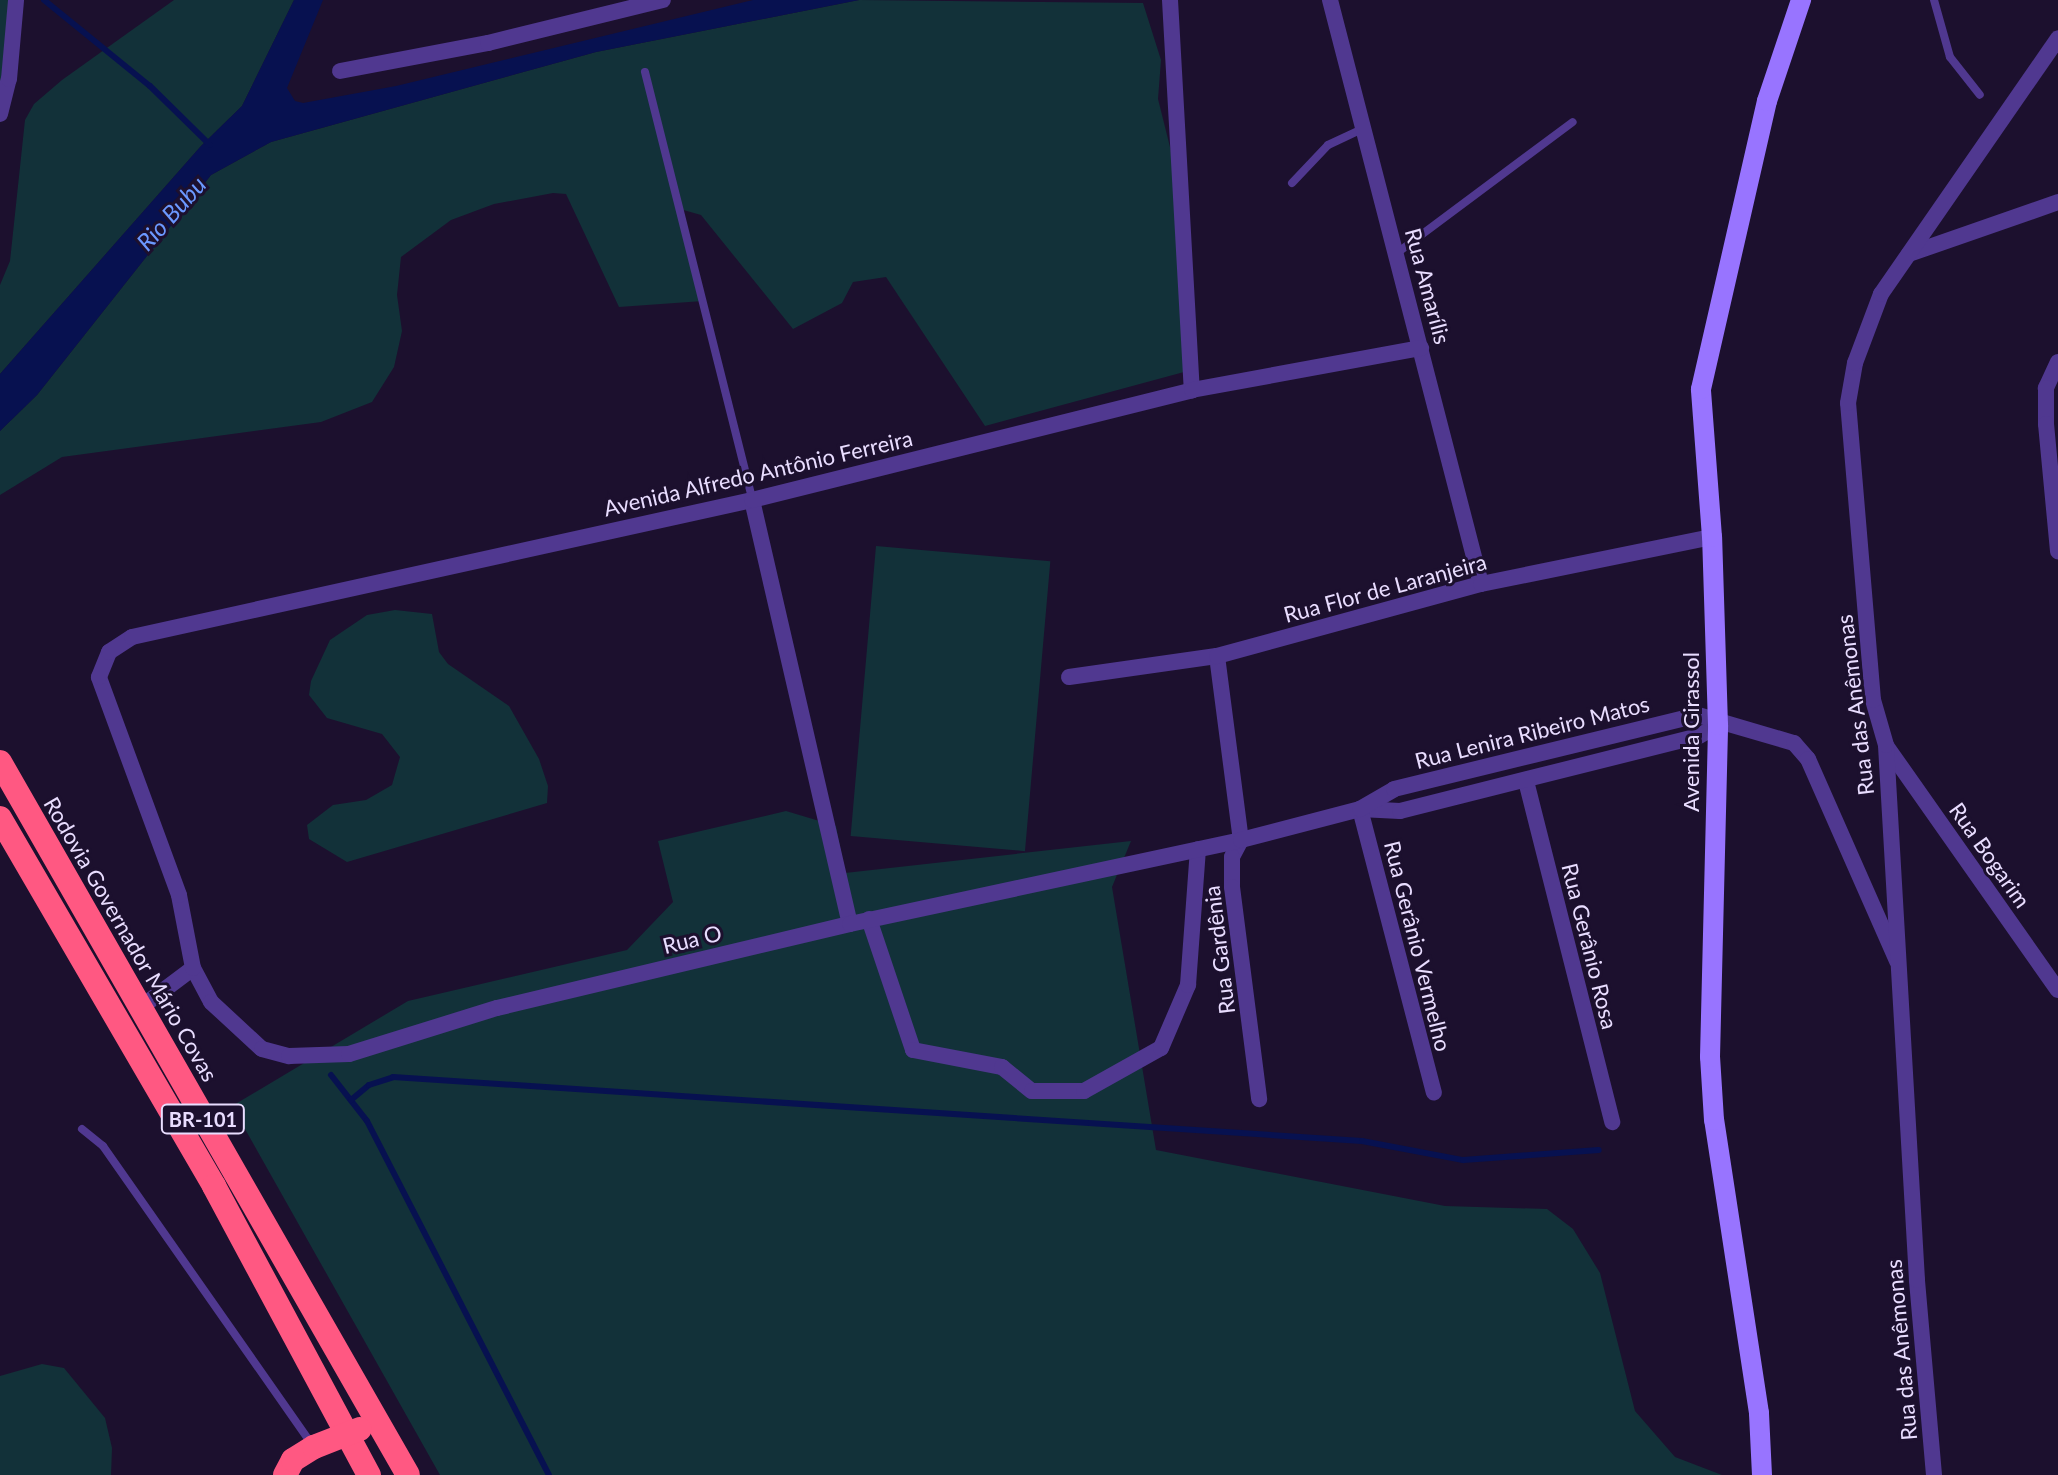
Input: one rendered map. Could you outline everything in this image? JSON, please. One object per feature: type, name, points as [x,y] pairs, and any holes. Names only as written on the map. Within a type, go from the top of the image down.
[{"type":"highway","name":"Rodovia Governador Mário Covas","points":[[0,762],[408,1475]]},
{"type":"highway","name":"BR-101","points":[[0,818],[214,1186],[369,1475]]},
{"type":"highway","points":[[285,1475],[293,1460],[345,1432],[359,1429],[371,1436],[394,1475]]},
{"type":"street","points":[[0,114],[9,79],[16,0]]},
{"type":"street","points":[[340,71],[488,43],[633,3],[663,0]]},
{"type":"street","points":[[1170,0],[1192,390]]},
{"type":"street","name":"Rua Amarílis","points":[[1330,0],[1481,584]]},
{"type":"street","name":"Avenida Girassol","points":[[1762,1475],[1759,1413],[1711,1073],[1718,725],[1712,537],[1701,389],[1767,101],[1801,0]]},
{"type":"street","name":"Rua das Anêmonas","points":[[1934,1475],[1897,961],[1886,745],[1873,700],[1848,403],[1871,317],[1908,254],[2058,38]]},
{"type":"street","points":[[1908,254],[2058,202]]},
{"type":"street","name":"Avenida Alfredo Antônio Ferreira","points":[[109,652],[142,635],[752,500],[1192,390],[1421,348]]},
{"type":"street","points":[[2058,362],[2046,388],[2058,551]]},
{"type":"street","points":[[752,500],[850,924]]},
{"type":"street","name":"Rua Flor de Laranjeira","points":[[1069,677],[1217,656],[1481,584],[1712,537]]},
{"type":"street","name":"Rua O","points":[[109,652],[101,665],[102,689],[179,895],[193,968],[211,1002],[238,1032],[262,1049],[319,1057],[869,919],[1241,840]]},
{"type":"street","name":"Rua Gardênia","points":[[1217,656],[1241,840],[1232,857],[1232,887],[1259,1099]]},
{"type":"street","name":"Rua Lenira Ribeiro Matos","points":[[1241,840],[1360,809],[1394,789],[1698,715],[1718,725],[1794,743],[1808,759],[1897,961]]},
{"type":"street","name":"Rua Lenira Ribeiro Matos","points":[[1360,809],[1400,811],[1699,736],[1718,725]]},
{"type":"street","name":"Rua Bogarim","points":[[1886,745],[2058,990]]},
{"type":"street","name":"Rua Gerânio Rosa","points":[[1526,781],[1612,1122]]},
{"type":"street","name":"Rua Gerânio Vermelho","points":[[1360,809],[1434,1093]]},
{"type":"street","points":[[869,919],[913,1050],[1002,1067],[1032,1091],[1084,1091],[1161,1048],[1188,985],[1198,849]]},
{"type":"street","points":[[140,1008],[193,968]]},
{"type":"lane","points":[[1934,0],[1950,57],[1980,95]]},
{"type":"lane","points":[[645,72],[752,500]]},
{"type":"lane","points":[[1397,253],[1573,122]]},
{"type":"lane","points":[[1292,183],[1328,145],[1364,129]]},
{"type":"lane","points":[[82,1129],[103,1146],[314,1447]]},
{"type":"shaded area","points":[[0,0],[12,0],[0,91]]},
{"type":"shaded area","points":[[174,0],[294,0],[242,106],[201,146],[0,374],[0,285],[10,261],[25,120],[34,104],[62,80]]},
{"type":"shaded area","points":[[859,0],[1143,3],[1161,60],[1158,99],[1173,159],[1184,372],[985,426],[886,277],[853,282],[842,303],[793,329],[701,215],[680,209],[703,301],[619,307],[566,194],[553,193],[494,204],[451,220],[401,257],[397,295],[402,331],[394,367],[372,402],[321,422],[62,457],[0,495],[0,431],[37,395],[211,175],[271,142],[596,52]]},
{"type":"shaded area","points":[[876,546],[1050,561],[1025,851],[851,836]]},
{"type":"shaded area","points":[[395,610],[432,614],[439,652],[448,664],[509,706],[539,759],[548,786],[547,803],[347,862],[309,839],[307,825],[333,805],[366,800],[392,785],[400,757],[382,734],[327,718],[309,695],[311,681],[330,640],[367,615]]},
{"type":"shaded area","points":[[786,811],[836,826],[845,873],[1131,841],[1112,887],[1156,1150],[1445,1206],[1547,1209],[1573,1229],[1600,1273],[1635,1411],[1675,1457],[1722,1475],[440,1475],[232,1106],[408,1001],[627,950],[673,902],[658,841]]},
{"type":"shaded area","points":[[42,1364],[64,1368],[105,1418],[112,1448],[111,1475],[0,1475],[0,1376]]},
{"type":"water","name":"Rio Bubu","points":[[294,0],[323,0],[287,88],[295,101],[303,103],[396,86],[753,0],[859,0],[596,52],[271,142],[211,175],[37,395],[0,431],[0,374],[201,146],[242,106]]},
{"type":"waterway","points":[[44,0],[150,86],[210,145]]},
{"type":"waterway","points":[[331,1075],[367,1121],[549,1475]]},
{"type":"waterway","points":[[351,1100],[369,1085],[393,1077],[1362,1141],[1463,1160],[1599,1150]]}]
